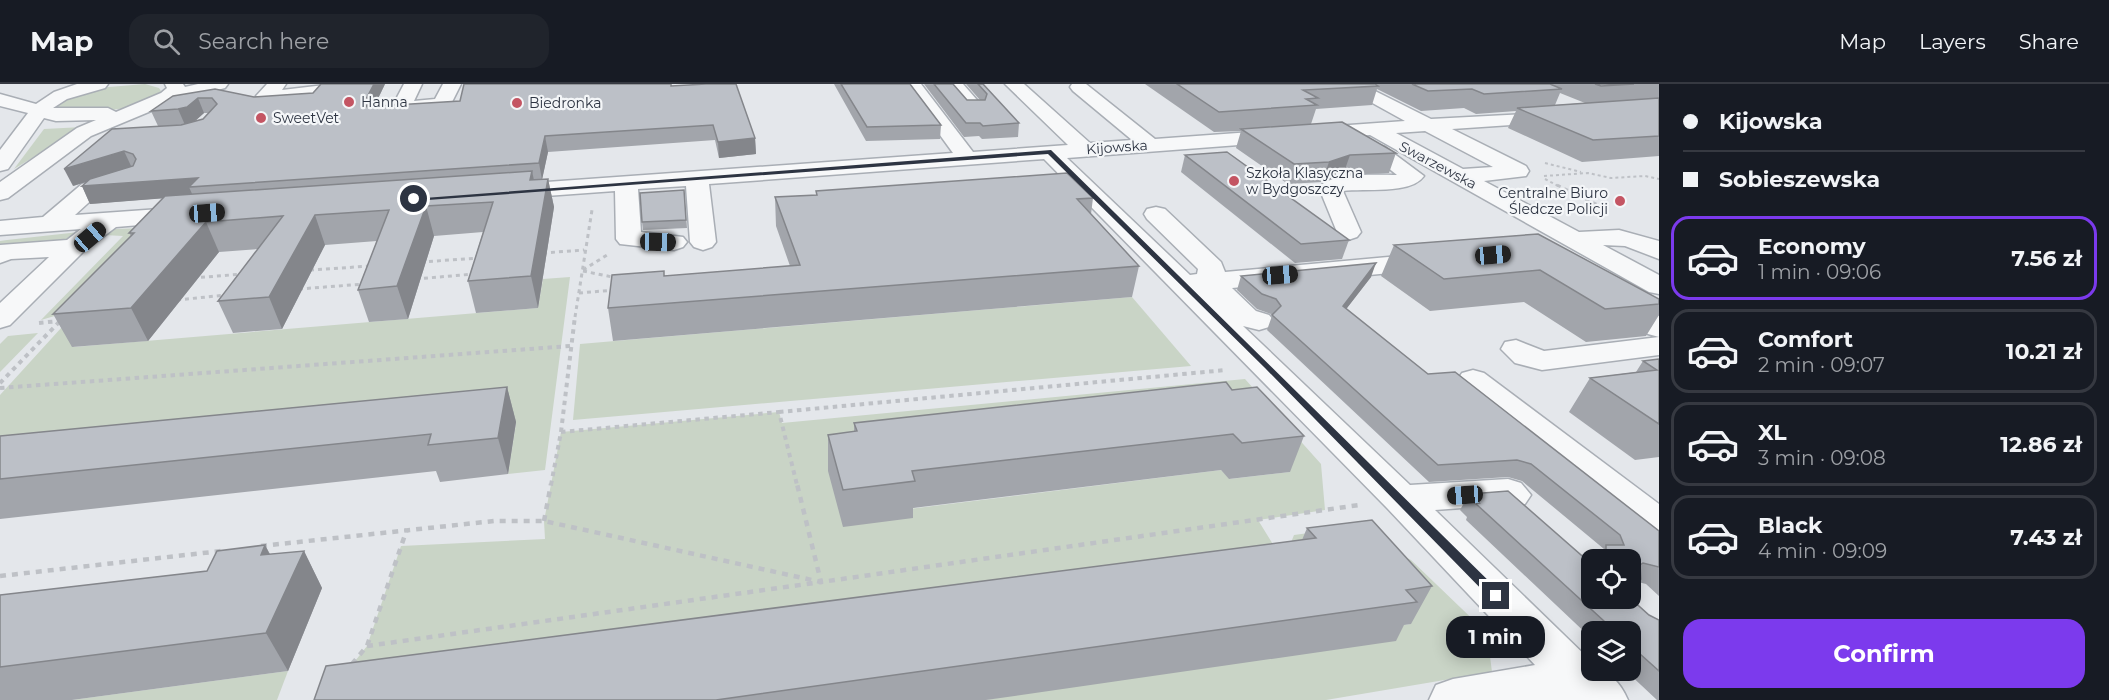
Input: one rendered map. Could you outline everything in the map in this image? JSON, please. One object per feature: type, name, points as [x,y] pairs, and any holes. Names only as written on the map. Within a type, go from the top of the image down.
[{"type":"street","points":[[47,84],[56,84]]},
{"type":"street","points":[[0,164],[38,111],[53,98],[99,84]]},
{"type":"street","points":[[0,193],[70,140],[101,123],[142,107],[171,91],[219,84]]},
{"type":"street","points":[[277,84],[265,96],[318,93],[324,84]]},
{"type":"street","points":[[413,84],[403,102],[412,107],[442,104],[452,84]]},
{"type":"street","points":[[912,84],[967,159]]},
{"type":"street","points":[[953,84],[975,108]]},
{"type":"street","points":[[1014,84],[1084,149]]},
{"type":"street","points":[[1347,84],[1518,171],[1460,176]]},
{"type":"street","points":[[0,87],[20,86]]},
{"type":"street","points":[[1079,87],[1150,145]]},
{"type":"street","name":"Kijowska","points":[[480,194],[1084,149],[1431,126],[1573,110],[1550,98]]},
{"type":"street","points":[[0,100],[56,116],[87,116],[142,107]]},
{"type":"street","name":"Swarzewska","points":[[1375,130],[1659,285]]},
{"type":"street","points":[[1348,232],[1330,188],[1341,184],[1404,181],[1413,176],[1349,132]]},
{"type":"street","points":[[70,140],[120,137]]},
{"type":"street","points":[[1049,152],[1196,282],[1246,318],[1258,321]]},
{"type":"street","points":[[50,224],[90,189],[131,177]]},
{"type":"street","points":[[697,178],[703,242]]},
{"type":"street","points":[[627,184],[629,239],[674,242]]},
{"type":"street","points":[[0,228],[209,213]]},
{"type":"street","points":[[1156,214],[1212,268],[1196,282]]},
{"type":"street","points":[[0,319],[74,247],[109,220]]},
{"type":"street","points":[[1576,240],[1619,236],[1634,239],[1659,251]]},
{"type":"street","points":[[0,255],[3,252],[74,247]]},
{"type":"street","points":[[1196,282],[1457,258]]},
{"type":"street","points":[[1196,282],[1268,366],[1590,689]]},
{"type":"street","points":[[1590,288],[1659,328]]},
{"type":"street","points":[[1516,349],[1526,356],[1542,361],[1659,346]]},
{"type":"street","points":[[1473,380],[1659,524]]},
{"type":"street","points":[[1401,499],[1508,492],[1541,521]]},
{"type":"street","points":[[1454,700],[1590,689]]},
{"type":"path","points":[[1540,162],[1611,178],[1645,176],[1659,178]]},
{"type":"path","points":[[1588,173],[1541,177],[1610,211]]},
{"type":"path","points":[[544,521],[561,432],[570,346],[583,271],[584,250],[598,186]]},
{"type":"path","points":[[539,254],[584,250]]},
{"type":"path","points":[[413,263],[482,258]]},
{"type":"path","points":[[308,270],[378,265]]},
{"type":"path","points":[[583,271],[626,280]]},
{"type":"path","points":[[185,285],[192,278],[250,274]]},
{"type":"path","points":[[406,280],[476,274]]},
{"type":"path","points":[[289,290],[371,283]]},
{"type":"path","points":[[579,293],[624,289]]},
{"type":"path","points":[[179,293],[172,300],[231,295]]},
{"type":"path","points":[[0,383],[67,314]]},
{"type":"path","points":[[0,388],[570,346]]},
{"type":"path","points":[[561,432],[1268,366]]},
{"type":"path","points":[[778,412],[821,582]]},
{"type":"path","points":[[367,646],[1401,499]]},
{"type":"path","points":[[256,546],[494,521],[544,521],[821,582]]},
{"type":"path","points":[[345,673],[367,646],[407,529]]},
{"type":"path","points":[[0,576],[233,549]]},
{"type":"green space","points":[[145,84],[159,88],[161,91],[141,104],[114,110],[62,111],[57,108],[62,100],[97,88]]},
{"type":"green space","points":[[83,127],[14,169],[44,129]]},
{"type":"green space","points":[[143,228],[58,315],[41,320],[123,236],[103,235],[114,229]]},
{"type":"green space","points":[[79,232],[75,240],[0,246],[0,241]]},
{"type":"green space","points":[[570,277],[545,470],[508,474],[516,423],[0,475],[0,395],[72,316],[74,347],[538,308],[543,279]]},
{"type":"green space","points":[[1132,297],[1191,366],[573,420],[580,344]]},
{"type":"green space","points":[[38,333],[0,372],[0,344],[8,336]]},
{"type":"green space","points":[[1245,379],[1321,464],[1325,510],[1258,520],[1293,577],[324,700],[367,646],[401,546],[545,539],[544,521],[561,432],[779,412],[782,423]],"holes":[[[1245,422],[1290,472],[1230,479],[1221,470],[909,509]]]},
{"type":"green space","points":[[1331,530],[1382,545],[1411,560],[1487,633],[1492,672],[1326,700],[985,700],[1410,624],[1290,545],[1294,535]]},
{"type":"green space","points":[[288,671],[277,700],[72,700]]},
{"type":"building","points":[[321,84],[374,84],[362,107],[460,101],[464,84],[671,84],[671,86],[736,84],[755,138],[718,142],[713,125],[545,136],[539,163],[189,187],[198,178],[82,186],[90,179],[133,166],[136,159],[133,154],[124,151],[64,169],[112,129],[181,125],[203,119],[217,104],[212,98],[198,98],[187,107],[151,111],[173,96],[215,89],[254,97],[313,93]]},
{"type":"building","points":[[841,84],[910,84],[941,125],[867,127]]},
{"type":"building","points":[[934,84],[953,84],[967,100],[985,100],[987,94],[978,84],[983,84],[1019,123],[983,126],[980,123],[966,123]]},
{"type":"building","points":[[1177,84],[1375,84],[1378,86],[1303,90],[1318,98],[1306,99],[1317,105],[1219,112]]},
{"type":"building","points":[[1412,84],[1550,84],[1562,89],[1484,94],[1472,89],[1428,91]]},
{"type":"building","points":[[1595,84],[1634,84],[1601,86]]},
{"type":"building","points":[[1659,98],[1659,136],[1593,140],[1517,108]]},
{"type":"building","points":[[1342,122],[1396,153],[1350,155],[1329,162],[1294,164],[1241,129]]},
{"type":"building","points":[[1227,152],[1349,240],[1301,244],[1185,155]]},
{"type":"building","points":[[532,171],[530,180],[548,179],[531,276],[468,281],[493,202],[426,206],[397,286],[358,290],[389,210],[315,215],[269,297],[218,301],[283,216],[206,222],[131,308],[53,314],[134,233],[129,233],[165,196]]},
{"type":"building","points":[[1067,173],[1093,198],[1077,199],[1139,266],[608,308],[612,275],[664,271],[664,276],[800,265],[775,197],[817,195],[816,191]]},
{"type":"building","points":[[684,190],[686,220],[642,222],[640,193]]},
{"type":"building","points":[[1538,234],[1659,299],[1659,304],[1605,309],[1540,270],[1444,279],[1394,245]]},
{"type":"building","points":[[1376,263],[1343,306],[1428,374],[1455,372],[1659,531],[1659,567],[1641,564],[1641,549],[1606,549],[1606,545],[1624,545],[1620,535],[1531,464],[1517,460],[1438,465],[1272,315],[1281,306],[1276,299],[1262,294],[1241,276]]},
{"type":"building","points":[[1659,359],[1659,424],[1590,378],[1657,370],[1643,361]]},
{"type":"building","points":[[1226,382],[1232,390],[1257,387],[1304,436],[1242,443],[1233,434],[912,471],[915,481],[843,490],[828,435],[857,431],[854,423]]},
{"type":"building","points":[[507,387],[498,438],[428,445],[431,434],[0,479],[0,436]]},
{"type":"building","points":[[1508,491],[1581,555],[1581,600],[1475,503],[1479,503],[1469,494]]},
{"type":"building","points":[[1372,520],[1432,586],[1406,590],[1417,602],[716,700],[314,700],[326,666],[1316,538],[1307,528]]},
{"type":"building","points":[[265,545],[261,555],[304,551],[266,633],[0,667],[0,595],[207,571],[217,551]]},
{"type":"building","points":[[1641,608],[1659,620],[1659,671],[1641,655],[1641,621],[1604,621],[1591,609]]},
{"type":"place","name":"Hanna","points":[[349,102]]},
{"type":"place","name":"Biedronka","points":[[517,103]]},
{"type":"place","name":"SweetVet","points":[[261,118]]},
{"type":"place","name":"Szkoła Klasyczna w Bydgoszczy","points":[[1234,181]]},
{"type":"place","name":"Centralne Biuro Śledcze Policji","points":[[1620,201]]},
{"type":"route","points":[[414,199],[1049,152],[1268,366],[1496,596]]}]
